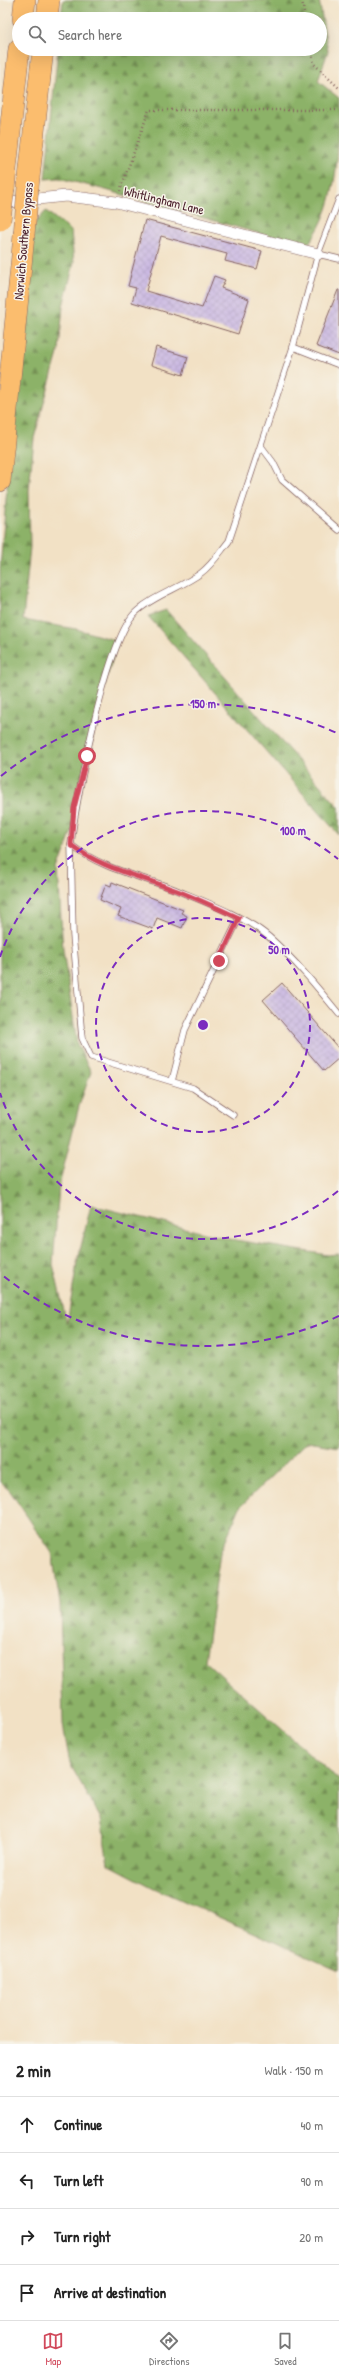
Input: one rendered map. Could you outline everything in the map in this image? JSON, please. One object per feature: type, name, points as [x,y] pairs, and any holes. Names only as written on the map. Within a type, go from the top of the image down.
[{"type":"highway","points":[[23,12],[25,0]]},
{"type":"highway","points":[[48,12],[49,0]]},
{"type":"highway","name":"Norwich Southern Bypass","points":[[0,220],[18,56]]},
{"type":"highway","name":"Norwich Southern Bypass","points":[[0,481],[28,187],[42,56]]},
{"type":"street","name":"Whitlingham Lane","points":[[2,195],[66,196],[116,202],[318,254]]},
{"type":"lane","points":[[234,1115],[193,1088],[91,1057],[82,1038],[73,935],[71,845],[74,808],[102,694],[125,625],[135,612],[201,573],[215,560],[229,541],[293,347],[318,254],[339,199]]},
{"type":"lane","points":[[318,254],[339,258]]},
{"type":"lane","points":[[293,347],[339,365]]},
{"type":"lane","points":[[261,446],[273,462],[282,480],[339,530]]},
{"type":"lane","points":[[71,845],[83,854],[103,864],[175,890],[239,918],[268,936],[298,966],[339,1014]]},
{"type":"lane","points":[[172,1081],[185,1030],[239,918]]},
{"type":"path","points":[[302,0],[304,12]]},
{"type":"path","points":[[312,56],[314,64],[339,88]]},
{"type":"path","points":[[116,202],[149,110],[339,110]]},
{"type":"green space","points":[[63,0],[319,0],[321,12],[62,12]]},
{"type":"green space","points":[[57,56],[326,56],[318,81],[339,98],[339,136],[332,193],[319,228],[309,243],[289,242],[59,178],[45,179]]},
{"type":"green space","points":[[46,211],[71,231],[74,263],[63,306],[59,350],[34,438],[29,490],[30,547],[23,620],[76,629],[118,641],[102,694],[72,831],[58,870],[63,950],[77,1044],[91,1072],[79,1106],[59,1186],[53,1264],[67,1324],[77,1263],[91,1205],[229,1239],[328,1255],[339,1254],[339,1447],[306,1442],[240,1507],[220,1553],[205,1661],[339,1780],[339,1971],[154,1888],[108,1864],[101,1819],[70,1764],[63,1725],[60,1603],[52,1553],[10,1491],[0,1482],[0,569],[29,230]]},
{"type":"green space","points":[[166,610],[339,807],[339,835],[148,616]]},
{"type":"building","points":[[145,220],[262,251],[257,269],[225,261],[227,254],[161,236],[146,291],[202,308],[214,276],[225,280],[221,288],[249,299],[238,334],[132,302],[136,288],[128,286]]},
{"type":"building","points":[[339,290],[339,355],[316,346]]},
{"type":"building","points":[[156,347],[188,357],[183,375],[151,365]]},
{"type":"building","points":[[112,882],[183,910],[181,913],[187,916],[182,928],[157,918],[153,929],[118,916],[121,909],[100,900],[106,884],[111,886]]},
{"type":"building","points":[[282,983],[339,1049],[339,1058],[324,1071],[263,1000]]},
{"type":"route","points":[[87,756],[74,808],[71,845],[83,854],[103,864],[175,890],[239,918],[219,961]]}]
